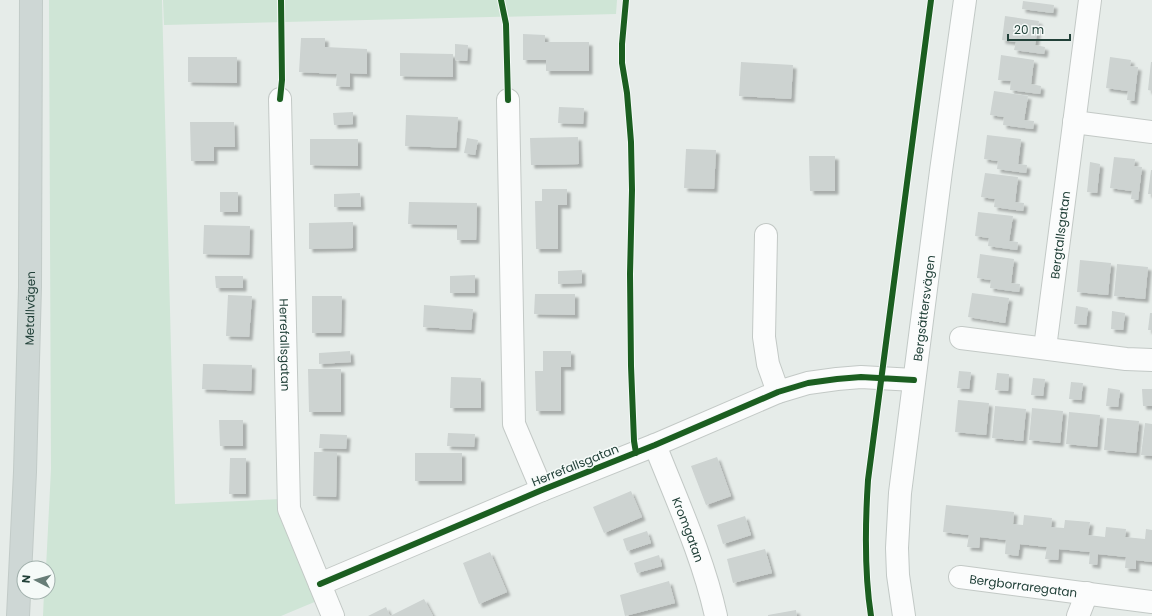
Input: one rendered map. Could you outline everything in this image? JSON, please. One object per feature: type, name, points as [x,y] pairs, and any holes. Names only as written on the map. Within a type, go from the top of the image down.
[{"type":"main road","name":"Metallvägen","points":[[18,616],[25,472],[30,287],[31,0]]},
{"type":"street","name":"Bergsättersvägen","points":[[904,616],[898,575],[898,522],[900,493],[965,0]]},
{"type":"street","name":"Bergtallsgatan","points":[[1045,348],[1090,0]]},
{"type":"street","name":"Herrefallsgatan","points":[[280,98],[289,509],[320,584],[542,490],[655,445],[778,392],[808,383],[836,379],[861,377],[914,380]]},
{"type":"street","name":"Herrefallsgatan","points":[[508,100],[514,424],[542,490]]},
{"type":"street","points":[[1074,122],[1152,132]]},
{"type":"street","points":[[766,235],[764,337],[768,364],[778,392]]},
{"type":"street","points":[[961,338],[1126,359],[1152,360]]},
{"type":"street","name":"Kromgatan","points":[[655,445],[694,543],[716,616]]},
{"type":"street","name":"Bergborraregatan","points":[[960,577],[1152,602]]},
{"type":"street","points":[[320,584],[333,616]]},
{"type":"street","name":"Bergborraregatan","points":[[1078,616],[1087,593]]},
{"type":"green space","points":[[49,0],[162,0],[175,504],[281,499],[324,598],[281,616],[43,616],[44,600],[56,600],[56,560],[46,560],[51,469]]},
{"type":"green space","points":[[163,0],[617,0],[616,14],[164,25]]},
{"type":"building","points":[[1023,1],[1054,5],[1053,13],[1022,9]]},
{"type":"building","points":[[1005,16],[1039,21],[1035,45],[1045,47],[1044,54],[1014,50],[1016,42],[1002,40]]},
{"type":"building","points":[[523,34],[545,35],[545,42],[589,42],[589,71],[546,71],[546,60],[523,60]]},
{"type":"building","points":[[301,38],[325,38],[325,47],[367,49],[367,74],[350,73],[350,87],[336,86],[337,74],[299,72]]},
{"type":"building","points":[[455,44],[468,45],[467,61],[455,60]]},
{"type":"building","points":[[400,53],[453,54],[453,77],[400,76]]},
{"type":"building","points":[[1001,55],[1034,60],[1031,84],[1041,86],[1040,94],[1010,90],[1011,81],[998,80]]},
{"type":"building","points":[[188,57],[237,57],[237,83],[188,82]]},
{"type":"building","points":[[1110,57],[1131,60],[1130,66],[1138,67],[1134,101],[1127,100],[1128,91],[1106,88]]},
{"type":"building","points":[[741,62],[793,65],[791,99],[739,96]]},
{"type":"building","points":[[1152,62],[1152,91],[1148,90]]},
{"type":"building","points":[[994,91],[1028,96],[1024,120],[1034,121],[1033,129],[1003,125],[1004,117],[990,115]]},
{"type":"building","points":[[559,107],[584,108],[583,124],[558,123]]},
{"type":"building","points":[[353,112],[353,124],[334,125],[333,113]]},
{"type":"building","points":[[406,115],[458,117],[456,148],[405,146]]},
{"type":"building","points":[[190,122],[234,122],[235,147],[214,147],[214,161],[191,161]]},
{"type":"building","points":[[987,135],[1021,139],[1018,164],[1027,165],[1026,173],[997,169],[998,161],[984,159]]},
{"type":"building","points":[[578,137],[579,164],[531,165],[530,138]]},
{"type":"building","points":[[467,138],[478,140],[475,155],[464,153]]},
{"type":"building","points":[[310,139],[358,139],[358,166],[310,165]]},
{"type":"building","points":[[686,149],[716,150],[714,189],[684,188]]},
{"type":"building","points":[[809,156],[835,156],[835,191],[810,191]]},
{"type":"building","points":[[1114,157],[1135,159],[1134,166],[1142,167],[1138,200],[1131,199],[1132,191],[1110,188]]},
{"type":"building","points":[[1090,162],[1100,164],[1097,193],[1087,192]]},
{"type":"building","points":[[1151,170],[1152,194],[1148,194]]},
{"type":"building","points":[[985,173],[1018,177],[1015,202],[1024,203],[1023,211],[994,207],[995,199],[981,197]]},
{"type":"building","points":[[542,189],[567,189],[567,205],[558,205],[558,249],[536,249],[535,201],[542,201]]},
{"type":"building","points":[[220,192],[238,192],[238,212],[220,212]]},
{"type":"building","points":[[360,193],[361,207],[334,207],[334,194]]},
{"type":"building","points":[[409,202],[477,203],[476,240],[457,240],[457,225],[408,224]]},
{"type":"building","points":[[978,212],[1013,216],[1009,241],[1018,242],[1017,250],[988,246],[989,238],[975,236]]},
{"type":"building","points":[[353,222],[353,248],[309,249],[309,223]]},
{"type":"building","points":[[204,225],[250,226],[249,255],[203,254]]},
{"type":"building","points":[[980,254],[1014,259],[1011,283],[1020,284],[1019,292],[990,288],[991,280],[977,278]]},
{"type":"building","points":[[1080,260],[1111,263],[1108,295],[1077,292]]},
{"type":"building","points":[[1117,264],[1148,267],[1145,299],[1114,296]]},
{"type":"building","points":[[582,270],[582,283],[558,284],[558,271]]},
{"type":"building","points":[[475,275],[475,293],[450,293],[450,276]]},
{"type":"building","points":[[215,276],[243,276],[243,288],[216,288]]},
{"type":"building","points":[[972,293],[1009,298],[1005,323],[968,317]]},
{"type":"building","points":[[535,294],[575,294],[575,315],[534,314]]},
{"type":"building","points":[[228,295],[252,296],[249,337],[226,336]]},
{"type":"building","points":[[312,296],[342,296],[341,333],[312,333]]},
{"type":"building","points":[[424,305],[473,309],[471,330],[423,327]]},
{"type":"building","points":[[1076,306],[1088,308],[1086,325],[1074,324]]},
{"type":"building","points":[[1112,311],[1125,313],[1123,330],[1111,329]]},
{"type":"building","points":[[1150,313],[1152,313],[1152,330],[1148,330]]},
{"type":"building","points":[[350,351],[351,362],[319,364],[319,353]]},
{"type":"building","points":[[543,351],[571,351],[571,367],[561,367],[561,411],[536,411],[535,371],[543,371]]},
{"type":"building","points":[[203,364],[252,365],[251,391],[202,389]]},
{"type":"building","points":[[308,369],[341,369],[341,412],[309,412]]},
{"type":"building","points":[[959,371],[971,372],[969,389],[957,388]]},
{"type":"building","points":[[997,373],[1009,374],[1008,391],[995,390]]},
{"type":"building","points":[[451,377],[481,378],[481,408],[450,408]]},
{"type":"building","points":[[1033,378],[1045,379],[1043,396],[1031,395]]},
{"type":"building","points":[[1071,382],[1083,383],[1081,400],[1069,399]]},
{"type":"building","points":[[1108,388],[1120,390],[1118,407],[1106,406]]},
{"type":"building","points":[[1142,389],[1152,389],[1152,406],[1143,406]]},
{"type":"building","points":[[958,400],[989,403],[986,435],[955,432]]},
{"type":"building","points":[[995,406],[1026,409],[1023,441],[992,438]]},
{"type":"building","points":[[1032,408],[1063,411],[1060,443],[1029,440]]},
{"type":"building","points":[[1069,412],[1100,415],[1097,447],[1066,444]]},
{"type":"building","points":[[1107,418],[1139,421],[1136,453],[1104,450]]},
{"type":"building","points":[[219,420],[243,420],[243,446],[220,446]]},
{"type":"building","points":[[1145,423],[1152,424],[1152,456],[1141,455]]},
{"type":"building","points":[[448,433],[475,434],[474,447],[447,446]]},
{"type":"building","points":[[320,434],[347,435],[346,449],[319,448]]},
{"type":"building","points":[[314,452],[337,452],[336,497],[313,496]]},
{"type":"building","points":[[415,453],[462,453],[462,481],[415,481]]},
{"type":"building","points":[[717,457],[731,496],[706,505],[691,466]]},
{"type":"building","points":[[230,458],[246,458],[246,494],[229,494]]},
{"type":"building","points":[[631,491],[642,517],[604,533],[593,507]]},
{"type":"building","points":[[946,505],[1014,512],[1013,524],[1023,525],[1024,515],[1052,518],[1051,527],[1064,528],[1065,520],[1090,522],[1088,535],[1105,537],[1106,527],[1126,529],[1125,537],[1145,539],[1146,529],[1152,530],[1152,562],[1136,560],[1136,569],[1125,568],[1126,557],[1098,554],[1097,565],[1089,564],[1090,552],[1059,549],[1058,560],[1045,559],[1047,547],[1020,544],[1018,556],[1005,554],[1006,540],[980,537],[979,548],[967,547],[969,535],[943,532]]},
{"type":"building","points":[[745,516],[751,535],[723,544],[717,525]]},
{"type":"building","points":[[647,531],[651,543],[627,551],[623,539]]},
{"type":"building","points":[[765,549],[772,573],[733,583],[727,559]]},
{"type":"building","points":[[490,552],[507,592],[479,604],[463,563]]},
{"type":"building","points":[[659,555],[662,566],[637,573],[634,563]]},
{"type":"building","points":[[669,581],[675,603],[625,616],[620,595]]},
{"type":"building","points":[[424,599],[433,616],[390,616]]},
{"type":"building","points":[[386,607],[390,616],[368,616]]},
{"type":"building","points":[[796,610],[797,616],[768,616],[768,615]]},
{"type":"cycle path","points":[[280,99],[282,80],[281,0]]},
{"type":"cycle path","points":[[501,0],[506,24],[508,100]]},
{"type":"cycle path","points":[[626,0],[622,44],[622,63],[627,93],[631,142],[631,366],[634,441],[636,453]]},
{"type":"cycle path","points":[[871,616],[867,582],[866,548],[868,480],[931,0]]},
{"type":"cycle path","points":[[320,584],[542,490],[655,445],[778,392],[808,383],[837,379],[861,377],[914,380]]}]
